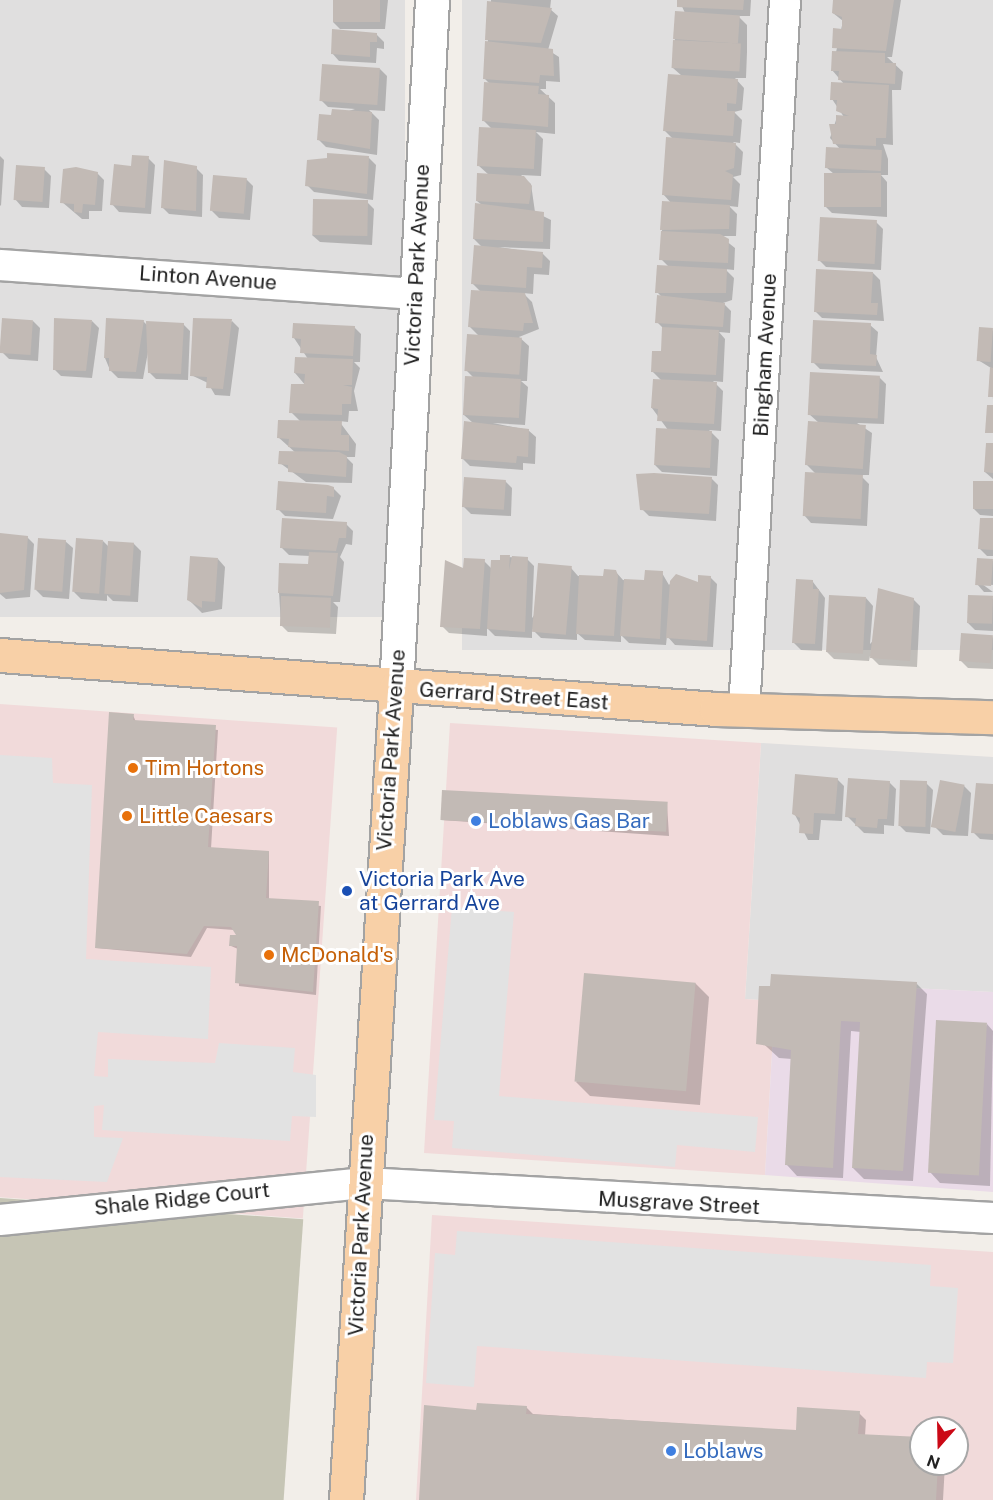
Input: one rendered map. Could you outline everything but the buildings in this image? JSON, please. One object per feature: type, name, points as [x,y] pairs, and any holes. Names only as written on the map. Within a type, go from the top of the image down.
[{"type":"main road","name":"Gerrard Street East","points":[[0,655],[396,689],[744,711],[993,717]]},
{"type":"main road","name":"Victoria Park Avenue","points":[[346,1500],[396,689]]},
{"type":"street","name":"Victoria Park Avenue","points":[[396,689],[432,0]]},
{"type":"street","name":"Bingham Avenue","points":[[744,711],[785,0]]},
{"type":"street","name":"Linton Avenue","points":[[0,265],[415,294]]},
{"type":"street","name":"Musgrave Street","points":[[365,1183],[993,1218]]},
{"type":"street","name":"Shale Ridge Court","points":[[0,1220],[365,1183]]},
{"type":"shaded area","points":[[0,0],[405,0],[405,617],[0,617]]},
{"type":"shaded area","points":[[462,0],[993,0],[993,650],[462,650]]},
{"type":"shaded area","points":[[0,704],[337,728],[303,1218],[0,1197]]},
{"type":"shaded area","points":[[450,723],[761,743],[745,999],[775,1001],[765,1175],[424,1153]]},
{"type":"shaded area","points":[[761,743],[993,757],[993,992],[785,982],[775,1001],[745,999]]},
{"type":"shaded area","points":[[0,755],[52,758],[53,783],[92,785],[86,959],[211,967],[208,1039],[98,1032],[94,1076],[108,1077],[108,1059],[215,1063],[219,1043],[295,1048],[293,1072],[316,1075],[316,1117],[292,1116],[290,1141],[102,1130],[104,1105],[94,1106],[94,1137],[123,1138],[107,1182],[0,1177]]},
{"type":"shaded area","points":[[452,907],[514,912],[499,1096],[758,1117],[755,1152],[677,1145],[675,1167],[452,1148],[454,1121],[434,1120]]},
{"type":"shaded area","points":[[785,982],[993,992],[993,1192],[765,1175],[775,1001]]},
{"type":"shaded area","points":[[0,1198],[303,1219],[284,1500],[0,1500]]},
{"type":"shaded area","points":[[432,1215],[993,1252],[993,1500],[416,1500]]},
{"type":"shaded area","points":[[457,1231],[931,1265],[930,1286],[958,1288],[953,1363],[927,1362],[926,1378],[477,1346],[474,1387],[426,1383],[435,1253],[455,1255]]},
{"type":"place","name":"Tim Hortons","points":[[133,768]]},
{"type":"place","name":"Little Caesars","points":[[127,816]]},
{"type":"place","name":"Loblaws Gas Bar","points":[[476,821]]},
{"type":"place","name":"Victoria Park Ave at Gerrard Ave","points":[[347,891]]},
{"type":"place","name":"McDonald's","points":[[269,955]]},
{"type":"place","name":"Loblaws","points":[[671,1451]]}]
